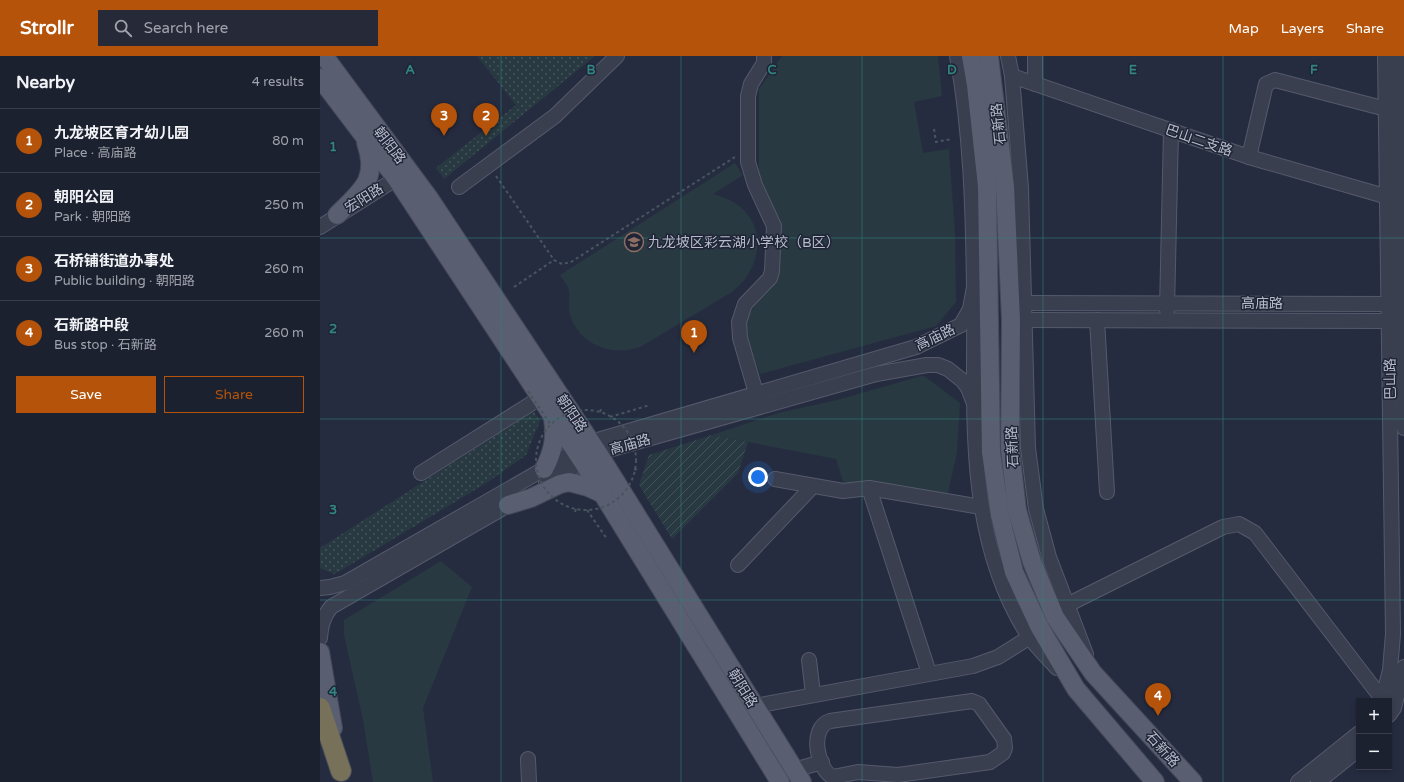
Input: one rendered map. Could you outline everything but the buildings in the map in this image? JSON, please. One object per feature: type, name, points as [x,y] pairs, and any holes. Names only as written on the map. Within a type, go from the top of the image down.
[{"type":"highway","points":[[320,708],[341,776]]},
{"type":"main road","name":"朝阳路","points":[[324,56],[403,174],[534,395],[552,422],[579,456],[780,782]]},
{"type":"main road","name":"石新路","points":[[971,56],[976,85],[987,186],[991,452],[1000,515],[1014,572],[1039,626],[1076,689],[1154,782]]},
{"type":"main road","name":"石新路","points":[[989,56],[1005,188],[1012,320],[1010,449],[1017,510],[1032,562],[1055,617],[1093,673],[1193,782]]},
{"type":"main road","name":"朝阳路","points":[[320,78],[362,133],[434,205],[595,447],[798,776]]},
{"type":"main road","points":[[337,215],[360,192],[370,173],[370,154],[362,133]]},
{"type":"main road","points":[[544,468],[551,455],[554,444],[552,422]]},
{"type":"main road","points":[[508,505],[532,498],[560,484],[569,482],[588,486],[603,494]]},
{"type":"main road","points":[[320,652],[341,776]]},
{"type":"main road","points":[[1132,754],[1142,782]]},
{"type":"street","points":[[459,187],[555,116],[617,56]]},
{"type":"street","points":[[756,393],[740,338],[739,322],[746,304],[772,275],[775,232],[773,222],[751,177],[748,149],[748,96],[751,84],[764,63],[764,56]]},
{"type":"street","points":[[958,56],[963,87],[972,189],[976,450],[981,507],[999,576],[1030,637],[1076,689]]},
{"type":"street","points":[[1008,56],[1012,76],[1021,188],[1028,448],[1036,509],[1049,557],[1093,673]]},
{"type":"street","points":[[1035,56],[1035,84]]},
{"type":"street","name":"巴山路","points":[[1385,56],[1388,197],[1398,304],[1404,428]]},
{"type":"street","name":"巴山路","points":[[1398,56],[1398,304]]},
{"type":"street","name":"巴山二支路","points":[[1012,76],[1249,157],[1388,197]]},
{"type":"street","points":[[1249,157],[1266,84],[1275,80],[1386,109]]},
{"type":"street","points":[[1167,320],[1171,130]]},
{"type":"street","name":"宏阳路","points":[[320,227],[403,174]]},
{"type":"street","name":"高庙路","points":[[320,638],[325,614],[331,607],[508,505],[579,456],[595,447],[756,393],[916,347],[961,325],[970,310],[974,287]]},
{"type":"street","name":"高庙路","points":[[1024,302],[1398,304]]},
{"type":"street","name":"高庙路","points":[[1025,320],[1399,321]]},
{"type":"street","points":[[1097,320],[1107,492]]},
{"type":"street","name":"巴山路","points":[[1383,698],[1398,634],[1399,321]]},
{"type":"street","points":[[876,374],[930,359],[932,356],[930,350],[916,347]]},
{"type":"street","name":"高庙路","points":[[595,447],[876,374],[927,365],[938,365],[948,369],[963,381],[968,388],[975,406]]},
{"type":"street","points":[[421,473],[534,395]]},
{"type":"street","name":"高庙路","points":[[320,588],[345,583],[544,468],[579,456]]},
{"type":"street","points":[[775,479],[843,491],[869,488],[981,507]]},
{"type":"street","points":[[738,565],[813,486]]},
{"type":"street","points":[[869,488],[929,674]]},
{"type":"street","points":[[1067,605],[1223,527],[1239,524],[1255,533],[1380,698]]},
{"type":"street","points":[[754,706],[973,666],[992,660],[1010,651],[1030,637]]},
{"type":"street","points":[[809,660],[814,694]]},
{"type":"street","points":[[1392,711],[1404,667]]},
{"type":"street","points":[[972,701],[979,704],[1004,739],[1005,748],[1003,753],[990,762],[899,778],[858,772],[832,777],[827,773],[822,762],[816,742],[818,730],[826,722],[972,701]]},
{"type":"street","points":[[1298,782],[1358,734]]},
{"type":"street","points":[[1318,782],[1356,751]]},
{"type":"street","points":[[528,759],[529,782]]},
{"type":"street","points":[[798,776],[822,762]]},
{"type":"path","points":[[934,129],[936,142],[952,139]]},
{"type":"path","points":[[488,165],[554,260],[562,264],[571,262],[748,149]]},
{"type":"path","points":[[514,287],[554,260]]},
{"type":"path","points":[[534,395],[552,422]]},
{"type":"path","points":[[610,417],[650,406]]},
{"type":"path","points":[[600,410],[610,417],[617,421],[628,433],[634,448],[634,469],[631,481],[621,495],[608,505],[587,510],[575,510],[558,502],[539,478],[536,463],[537,448],[545,431],[552,422],[571,412],[600,410]]},
{"type":"path","points":[[634,469],[638,470]]},
{"type":"path","points":[[587,510],[607,539]]},
{"type":"shaded area","points":[[477,56],[595,56],[444,179],[436,168],[516,105]]},
{"type":"shaded area","points":[[782,56],[938,56],[942,96],[914,102],[923,153],[949,149],[955,233],[956,302],[936,326],[760,374],[747,334],[747,324],[754,306],[776,283],[780,221],[763,193],[759,178],[759,89]]},
{"type":"shaded area","points":[[735,163],[743,175],[713,194],[738,205],[748,215],[754,226],[757,237],[757,249],[754,261],[742,283],[732,292],[640,347],[630,350],[608,349],[589,341],[574,325],[569,309],[569,289],[560,275]]},
{"type":"shaded area","points":[[924,376],[960,403],[957,453],[947,497],[845,488],[836,459],[712,435],[778,413],[837,400]]},
{"type":"shaded area","points":[[534,411],[540,421],[526,455],[488,482],[335,574],[320,568],[320,548]]},
{"type":"shaded area","points":[[712,435],[748,442],[738,473],[672,539],[639,485],[649,455]]},
{"type":"shaded area","points":[[441,561],[472,587],[423,708],[433,782],[373,782],[363,720],[344,635],[344,620]]},
{"type":"place","name":"石桥铺街道办事处","points":[[444,136]]},
{"type":"place","name":"朝阳公园","points":[[486,136]]},
{"type":"place","name":"九龙坡区彩云湖小学校（B区）","points":[[634,242]]},
{"type":"place","name":"九龙坡区育才幼儿园","points":[[694,353]]},
{"type":"place","name":"石新路中段","points":[[1158,716]]}]
